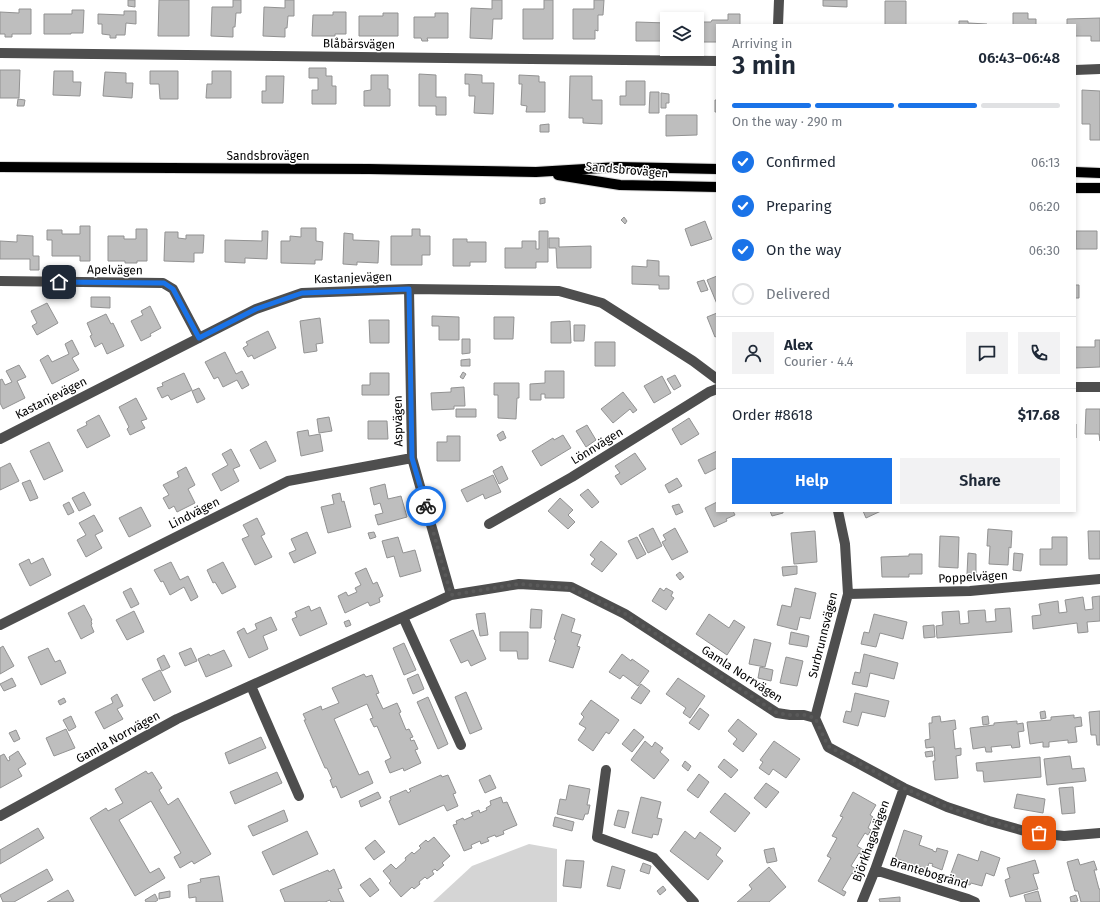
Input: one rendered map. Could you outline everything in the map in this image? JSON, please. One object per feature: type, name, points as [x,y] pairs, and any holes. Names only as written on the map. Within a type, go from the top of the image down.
[{"type":"main road","name":"Sandsbrovägen","points":[[0,167],[362,169],[536,172],[618,167],[716,169]]},
{"type":"main road","name":"Sandsbrovägen","points":[[536,172],[620,185],[716,187]]},
{"type":"main road","points":[[1076,172],[1100,173]]},
{"type":"main road","points":[[1076,188],[1100,188]]},
{"type":"street","points":[[778,24],[779,0]]},
{"type":"street","name":"Blåbärsvägen","points":[[0,53],[716,61]]},
{"type":"street","points":[[1076,70],[1100,69]]},
{"type":"street","name":"Apelvägen","points":[[0,281],[164,283],[173,289],[199,338]]},
{"type":"street","name":"Kastanjevägen","points":[[0,439],[256,309],[302,293],[409,289],[559,291],[602,303],[693,361],[716,378]]},
{"type":"street","name":"Aspvägen","points":[[409,289],[412,458],[451,595]]},
{"type":"street","points":[[1076,387],[1100,387]]},
{"type":"street","name":"Lönnvägen","points":[[489,524],[572,477],[716,388]]},
{"type":"street","name":"Lindvägen","points":[[0,625],[288,481],[412,458]]},
{"type":"street","name":"Surbrunnsvägen","points":[[815,718],[848,594],[845,544],[838,512]]},
{"type":"street","name":"Poppelvägen","points":[[848,594],[970,591],[1100,579]]},
{"type":"street","name":"Gamla Norrvägen","points":[[0,816],[177,719],[451,595],[519,584],[571,588],[625,614],[777,713],[804,715],[815,718]]},
{"type":"street","points":[[403,617],[461,745]]},
{"type":"street","points":[[251,686],[299,796]]},
{"type":"street","points":[[815,718],[828,746],[904,788],[947,807],[1028,832],[1064,836],[1100,833]]},
{"type":"street","points":[[606,770],[597,837],[654,858],[694,902]]},
{"type":"street","name":"Björkhagavägen","points":[[862,902],[876,870],[904,788]]},
{"type":"street","name":"Brantebogränd","points":[[876,870],[975,902]]},
{"type":"shaded area","points":[[529,844],[557,849],[557,902],[433,902],[472,866]]},
{"type":"building","points":[[128,0],[135,0],[135,7],[128,6]]},
{"type":"building","points":[[159,0],[189,0],[189,36],[158,36]]},
{"type":"building","points":[[233,0],[241,0],[241,13],[236,13],[235,27],[233,27],[233,37],[211,36],[212,7],[233,7]]},
{"type":"building","points":[[285,0],[294,0],[294,16],[288,16],[287,28],[285,28],[285,37],[263,36],[264,7],[285,8]]},
{"type":"building","points":[[492,0],[502,0],[502,19],[493,19],[492,39],[470,38],[471,8],[492,9]]},
{"type":"building","points":[[544,0],[553,0],[553,39],[523,39],[523,9],[544,9]]},
{"type":"building","points":[[594,0],[604,0],[603,15],[598,15],[598,31],[595,30],[595,39],[573,39],[573,9],[594,9]]},
{"type":"building","points":[[823,0],[847,0],[847,7],[823,6]]},
{"type":"building","points":[[885,1],[906,1],[906,24],[885,24]]},
{"type":"building","points":[[19,9],[31,9],[31,34],[12,34],[12,37],[5,37],[5,34],[0,34],[0,12],[19,13]]},
{"type":"building","points":[[72,10],[84,10],[83,33],[44,34],[44,14],[72,14]]},
{"type":"building","points":[[124,11],[136,11],[136,24],[126,23],[125,35],[116,35],[116,38],[110,38],[110,35],[102,34],[102,24],[98,24],[98,14],[124,15]]},
{"type":"building","points":[[333,12],[346,12],[346,34],[335,34],[335,36],[312,36],[313,15],[333,15]]},
{"type":"building","points":[[383,13],[398,13],[398,36],[359,36],[359,16],[383,16]]},
{"type":"building","points":[[435,13],[448,13],[448,38],[427,38],[428,41],[422,41],[421,38],[414,38],[414,17],[435,17]]},
{"type":"building","points":[[1013,13],[1028,13],[1028,19],[1036,19],[1036,24],[1013,24]]},
{"type":"building","points":[[728,14],[740,14],[740,24],[716,24],[716,42],[704,42],[704,22],[711,22],[712,20],[728,20]]},
{"type":"building","points":[[1100,18],[1100,41],[1091,41],[1091,36],[1076,36],[1076,24],[1067,24],[1067,19]]},
{"type":"building","points":[[959,21],[968,21],[968,23],[987,24],[959,24]]},
{"type":"building","points":[[636,22],[660,23],[660,41],[636,41]]},
{"type":"building","points":[[309,68],[326,68],[326,76],[332,76],[332,86],[336,86],[336,104],[312,104],[312,90],[318,90],[318,78],[309,78]]},
{"type":"building","points":[[0,70],[20,70],[19,98],[0,98]]},
{"type":"building","points":[[54,71],[73,71],[73,82],[81,82],[80,96],[53,95]]},
{"type":"building","points":[[150,71],[178,71],[178,99],[160,99],[159,84],[150,84]]},
{"type":"building","points":[[212,71],[231,71],[231,98],[206,98],[207,84],[212,84]]},
{"type":"building","points":[[105,72],[126,73],[126,83],[133,83],[132,98],[103,96]]},
{"type":"building","points":[[419,74],[436,75],[436,97],[446,97],[446,115],[436,115],[436,106],[419,106]]},
{"type":"building","points":[[465,74],[482,75],[482,83],[494,83],[493,114],[474,113],[475,96],[469,96],[469,84],[465,84]]},
{"type":"building","points":[[371,75],[388,75],[390,106],[364,106],[364,91],[371,90]]},
{"type":"building","points":[[519,75],[539,76],[539,82],[545,82],[545,112],[526,112],[527,106],[521,105],[522,84],[519,84]]},
{"type":"building","points":[[266,76],[284,76],[283,103],[262,103],[262,91],[266,91]]},
{"type":"building","points":[[570,76],[592,76],[592,100],[602,100],[602,124],[583,123],[583,118],[569,118]]},
{"type":"building","points":[[626,81],[645,81],[645,105],[620,105],[620,96],[626,96]]},
{"type":"building","points":[[1082,90],[1100,91],[1100,140],[1090,140],[1090,124],[1082,124]]},
{"type":"building","points":[[650,92],[659,92],[659,113],[649,113]]},
{"type":"building","points":[[661,93],[669,94],[669,103],[666,103],[666,108],[661,108]]},
{"type":"building","points":[[18,99],[25,100],[24,106],[17,106]]},
{"type":"building","points":[[715,100],[716,100],[716,112]]},
{"type":"building","points":[[666,115],[697,115],[697,135],[666,136]]},
{"type":"building","points":[[549,124],[549,132],[540,132],[540,125]]},
{"type":"building","points":[[545,198],[545,203],[540,204],[540,199]]},
{"type":"building","points":[[624,217],[627,221],[625,224],[621,220]]},
{"type":"building","points":[[705,221],[712,239],[691,246],[685,229]]},
{"type":"building","points":[[80,226],[90,226],[90,261],[80,261],[80,256],[52,256],[52,240],[47,240],[47,230],[62,230],[62,234],[80,234]]},
{"type":"building","points":[[301,228],[316,228],[316,241],[323,242],[322,260],[315,260],[315,264],[281,263],[281,241],[290,241],[290,236],[301,237]]},
{"type":"building","points":[[136,229],[147,229],[147,261],[125,263],[125,261],[108,261],[108,236],[124,236],[124,239],[136,239]]},
{"type":"building","points":[[412,229],[420,229],[420,236],[430,236],[430,255],[422,255],[422,265],[391,265],[391,236],[412,236]]},
{"type":"building","points":[[262,231],[268,231],[267,259],[245,258],[245,263],[225,262],[225,240],[262,241]]},
{"type":"building","points":[[539,231],[548,231],[548,262],[536,262],[536,268],[505,268],[505,248],[522,248],[522,241],[536,241],[536,249],[539,249]]},
{"type":"building","points":[[1076,231],[1097,231],[1097,249],[1076,249]]},
{"type":"building","points":[[165,232],[178,232],[178,238],[186,239],[186,235],[204,235],[203,253],[194,253],[194,262],[164,261]]},
{"type":"building","points":[[344,233],[353,234],[353,240],[379,241],[378,263],[357,262],[357,265],[343,264]]},
{"type":"building","points":[[17,235],[33,236],[33,256],[39,256],[39,270],[30,270],[30,259],[0,259],[0,241],[17,242]]},
{"type":"building","points":[[549,238],[559,238],[559,247],[591,246],[591,268],[557,268],[556,248],[549,248]]},
{"type":"building","points":[[453,239],[467,239],[467,242],[486,242],[486,262],[470,262],[470,266],[453,266]]},
{"type":"building","points":[[647,260],[659,261],[659,276],[669,276],[669,289],[659,289],[659,285],[632,284],[632,266],[647,267]]},
{"type":"building","points":[[716,276],[716,302],[707,280]]},
{"type":"building","points":[[704,280],[708,290],[701,292],[697,282]]},
{"type":"building","points":[[1076,285],[1079,285],[1079,298],[1076,298]]},
{"type":"building","points":[[91,297],[110,297],[110,308],[91,307]]},
{"type":"building","points":[[47,303],[58,323],[37,335],[32,326],[37,323],[31,311]]},
{"type":"building","points":[[150,306],[161,328],[150,334],[151,336],[141,341],[131,321],[143,315],[141,311]]},
{"type":"building","points":[[716,313],[715,337],[707,317]]},
{"type":"building","points":[[106,314],[111,324],[113,323],[124,346],[107,354],[102,343],[95,347],[90,336],[92,335],[87,323]]},
{"type":"building","points":[[432,316],[459,317],[459,340],[439,340],[439,326],[432,326]]},
{"type":"building","points":[[494,317],[514,317],[513,339],[494,339]]},
{"type":"building","points":[[320,318],[323,343],[316,344],[317,351],[304,353],[300,321]]},
{"type":"building","points":[[369,320],[389,320],[389,343],[370,343]]},
{"type":"building","points":[[570,321],[571,343],[551,343],[551,322]]},
{"type":"building","points":[[574,325],[585,325],[584,341],[574,341]]},
{"type":"building","points":[[268,331],[276,348],[254,359],[252,355],[248,357],[243,348],[248,345],[246,342]]},
{"type":"building","points":[[462,339],[470,339],[470,353],[462,354]]},
{"type":"building","points":[[72,340],[79,354],[72,358],[79,370],[52,384],[40,360],[48,355],[52,362],[69,354],[65,344]]},
{"type":"building","points":[[1095,340],[1100,340],[1100,367],[1076,368],[1076,347],[1095,347]]},
{"type":"building","points":[[595,342],[615,342],[615,366],[595,366]]},
{"type":"building","points":[[225,352],[236,374],[242,371],[249,385],[242,389],[237,380],[223,387],[218,377],[214,379],[205,362]]},
{"type":"building","points":[[470,359],[470,366],[461,366],[461,360]]},
{"type":"building","points":[[19,365],[26,377],[17,381],[25,398],[3,409],[0,403],[0,380],[2,379],[5,385],[12,382],[6,371]]},
{"type":"building","points":[[545,371],[564,371],[564,398],[545,398],[545,394],[541,394],[541,400],[530,400],[530,384],[545,383]]},
{"type":"building","points":[[463,372],[466,374],[463,379],[460,377]]},
{"type":"building","points":[[184,373],[192,390],[171,400],[168,395],[162,398],[157,388],[163,386],[162,383]]},
{"type":"building","points":[[370,373],[389,373],[389,395],[362,395],[362,385],[370,385]]},
{"type":"building","points":[[675,375],[681,386],[674,390],[667,379]]},
{"type":"building","points":[[662,376],[671,393],[654,403],[644,386]]},
{"type":"building","points":[[494,383],[519,383],[519,398],[517,398],[516,419],[498,418],[498,395],[494,395]]},
{"type":"building","points":[[464,387],[465,406],[454,406],[454,409],[432,410],[431,393],[451,392],[451,388]]},
{"type":"building","points":[[199,388],[205,399],[197,403],[192,391]]},
{"type":"building","points":[[623,392],[637,410],[633,413],[630,409],[613,423],[601,409]]},
{"type":"building","points":[[136,398],[147,419],[141,421],[145,428],[130,435],[127,429],[129,427],[119,407]]},
{"type":"building","points":[[456,409],[476,409],[476,417],[456,417]]},
{"type":"building","points":[[1086,409],[1100,409],[1100,441],[1099,434],[1085,434]]},
{"type":"building","points":[[99,415],[110,436],[87,448],[77,430],[87,425],[86,422]]},
{"type":"building","points":[[329,417],[332,431],[319,433],[317,419]]},
{"type":"building","points":[[689,418],[699,434],[681,445],[672,429]]},
{"type":"building","points":[[368,421],[387,421],[388,439],[368,439]]},
{"type":"building","points":[[587,425],[596,440],[586,447],[576,431]]},
{"type":"building","points":[[308,430],[309,436],[320,434],[323,451],[301,456],[297,432]]},
{"type":"building","points":[[503,431],[506,438],[500,441],[497,435]]},
{"type":"building","points":[[563,435],[571,448],[541,466],[532,451],[553,438],[554,440]]},
{"type":"building","points":[[447,436],[460,436],[460,461],[437,461],[437,442],[447,442]]},
{"type":"building","points":[[266,441],[276,461],[260,469],[250,450]]},
{"type":"building","points":[[49,442],[63,471],[44,480],[30,451]]},
{"type":"building","points":[[231,449],[240,466],[233,469],[239,481],[221,491],[212,474],[228,465],[222,454]]},
{"type":"building","points":[[716,451],[716,468],[705,474],[698,460]]},
{"type":"building","points":[[635,453],[646,469],[621,485],[615,476],[620,473],[615,466]]},
{"type":"building","points":[[10,463],[19,481],[0,490],[0,468]]},
{"type":"building","points":[[502,466],[508,479],[499,484],[493,471]]},
{"type":"building","points":[[186,467],[195,485],[188,489],[195,503],[177,512],[174,506],[169,509],[163,498],[169,495],[163,485],[179,477],[177,472]]},
{"type":"building","points":[[493,475],[501,492],[485,499],[483,494],[467,502],[461,490]]},
{"type":"building","points":[[677,478],[682,486],[669,493],[665,485]]},
{"type":"building","points":[[30,480],[38,498],[30,501],[22,483]]},
{"type":"building","points":[[385,484],[388,499],[401,496],[407,517],[378,525],[375,515],[383,513],[380,503],[374,505],[370,488]]},
{"type":"building","points":[[588,489],[599,502],[592,508],[580,495]]},
{"type":"building","points":[[84,492],[91,505],[79,511],[72,498]]},
{"type":"building","points":[[340,493],[342,502],[344,501],[351,527],[328,533],[321,507],[334,504],[332,495]]},
{"type":"building","points":[[560,498],[573,510],[568,515],[575,522],[568,529],[548,511]]},
{"type":"building","points":[[69,502],[74,512],[68,515],[63,505]]},
{"type":"building","points":[[716,502],[716,512],[734,512],[735,515],[726,519],[727,521],[714,527],[705,508]]},
{"type":"building","points":[[679,504],[683,512],[676,515],[672,506]]},
{"type":"building","points":[[141,507],[151,526],[129,537],[119,518]]},
{"type":"building","points":[[770,512],[783,512],[783,513],[772,516]]},
{"type":"building","points":[[863,512],[879,512],[866,518]]},
{"type":"building","points":[[94,515],[103,531],[95,535],[102,548],[86,557],[77,540],[86,535],[79,523]]},
{"type":"building","points":[[257,518],[265,534],[261,536],[272,557],[255,565],[242,539],[249,536],[243,525]]},
{"type":"building","points":[[653,528],[662,546],[648,553],[639,535]]},
{"type":"building","points":[[675,528],[688,552],[672,560],[662,542],[666,540],[663,535]]},
{"type":"building","points":[[988,529],[1012,531],[1008,565],[989,564],[990,546],[987,546]]},
{"type":"building","points":[[815,531],[817,562],[794,564],[791,533]]},
{"type":"building","points":[[1088,531],[1100,531],[1100,559],[1089,559]]},
{"type":"building","points":[[307,532],[316,553],[294,563],[289,553],[296,550],[291,539]]},
{"type":"building","points":[[374,532],[376,537],[370,539],[368,533]]},
{"type":"building","points":[[940,536],[959,537],[958,568],[939,567]]},
{"type":"building","points":[[398,537],[403,553],[415,550],[421,571],[400,577],[394,556],[387,558],[382,541]]},
{"type":"building","points":[[637,537],[646,554],[637,559],[628,541]]},
{"type":"building","points":[[1052,537],[1067,537],[1067,565],[1040,565],[1040,549],[1052,549]]},
{"type":"building","points":[[601,541],[617,554],[602,572],[591,564],[595,559],[590,555]]},
{"type":"building","points":[[968,553],[976,554],[976,574],[967,574]]},
{"type":"building","points":[[1014,553],[1023,554],[1021,571],[1013,570]]},
{"type":"building","points":[[909,554],[922,554],[922,574],[909,574],[909,577],[882,577],[881,557],[909,556]]},
{"type":"building","points":[[43,558],[51,575],[30,586],[19,564],[29,559],[31,564]]},
{"type":"building","points":[[171,562],[180,580],[188,576],[198,597],[191,601],[184,587],[170,595],[163,581],[161,582],[154,570]]},
{"type":"building","points":[[223,562],[236,587],[222,594],[215,582],[213,583],[207,570]]},
{"type":"building","points":[[797,566],[797,574],[783,576],[782,567]]},
{"type":"building","points":[[366,568],[373,584],[377,582],[383,596],[379,598],[380,602],[370,606],[368,602],[345,613],[338,596],[346,592],[348,596],[357,592],[355,588],[361,585],[355,573]]},
{"type":"building","points":[[680,572],[684,577],[680,580],[676,575]]},
{"type":"building","points":[[131,588],[139,604],[131,608],[123,592]]},
{"type":"building","points":[[660,588],[664,591],[666,588],[673,592],[671,596],[674,598],[666,610],[652,601]]},
{"type":"building","points":[[795,588],[816,593],[810,619],[800,617],[797,630],[777,625],[782,605],[791,607]]},
{"type":"building","points":[[1100,596],[1100,621],[1087,622],[1088,632],[1078,633],[1077,623],[1033,629],[1032,616],[1041,615],[1039,604],[1058,601],[1059,613],[1067,612],[1065,600],[1083,597],[1085,610],[1093,609],[1092,597]]},
{"type":"building","points":[[84,605],[92,620],[91,625],[94,632],[81,639],[68,613]]},
{"type":"building","points":[[309,606],[311,611],[320,607],[327,624],[300,636],[292,619],[297,617],[295,612]]},
{"type":"building","points":[[1010,608],[1012,632],[937,638],[936,626],[943,625],[942,612],[959,611],[960,624],[969,623],[968,611],[985,610],[986,622],[996,621],[995,609]]},
{"type":"building","points":[[531,609],[542,610],[541,628],[530,628]]},
{"type":"building","points":[[134,611],[144,632],[127,640],[116,620]]},
{"type":"building","points":[[485,613],[488,635],[480,636],[476,614]]},
{"type":"building","points":[[562,614],[575,619],[571,632],[581,635],[577,646],[580,647],[573,668],[549,661]]},
{"type":"building","points":[[709,614],[729,628],[734,620],[745,627],[727,655],[696,634]]},
{"type":"building","points":[[874,614],[907,622],[903,639],[880,633],[876,647],[861,644],[864,632],[869,633]]},
{"type":"building","points":[[271,617],[277,630],[263,636],[268,649],[249,658],[237,632],[244,628],[247,634],[257,629],[255,624]]},
{"type":"building","points":[[349,620],[351,625],[346,627],[344,622]]},
{"type":"building","points":[[934,625],[935,637],[924,638],[923,626]]},
{"type":"building","points":[[473,630],[486,659],[471,666],[468,660],[461,663],[450,640]]},
{"type":"building","points":[[500,632],[528,632],[528,659],[518,659],[517,651],[500,651]]},
{"type":"building","points":[[791,632],[809,636],[807,647],[789,644]]},
{"type":"building","points":[[754,639],[771,643],[765,667],[749,664]]},
{"type":"building","points":[[404,643],[416,670],[404,675],[393,648]]},
{"type":"building","points":[[3,646],[14,666],[0,674],[0,648]]},
{"type":"building","points":[[48,648],[55,662],[60,660],[66,673],[41,685],[28,657]]},
{"type":"building","points":[[191,648],[197,661],[185,666],[179,653]]},
{"type":"building","points":[[224,650],[232,666],[206,677],[198,659]]},
{"type":"building","points":[[622,654],[649,671],[638,686],[623,675],[620,679],[609,672]]},
{"type":"building","points":[[864,654],[898,663],[894,679],[870,673],[867,687],[852,684],[855,672],[860,673]]},
{"type":"building","points":[[164,655],[170,667],[162,671],[157,659]]},
{"type":"building","points":[[786,657],[803,661],[797,686],[780,683]]},
{"type":"building","points":[[760,667],[773,670],[771,681],[758,678]]},
{"type":"building","points":[[160,670],[171,692],[154,701],[142,679]]},
{"type":"building","points":[[364,674],[366,677],[372,675],[379,693],[376,694],[383,709],[397,703],[401,712],[399,713],[406,730],[409,729],[413,737],[410,738],[411,741],[414,740],[418,749],[415,750],[421,763],[404,771],[403,768],[390,773],[385,761],[391,758],[377,726],[374,727],[370,719],[373,718],[367,704],[334,719],[359,775],[368,771],[373,783],[341,798],[336,786],[333,788],[330,780],[332,779],[327,768],[325,768],[304,720],[306,720],[303,714],[321,706],[322,710],[339,703],[332,688]]},
{"type":"building","points":[[418,674],[424,689],[413,694],[407,679]]},
{"type":"building","points":[[12,678],[16,686],[4,691],[0,684]]},
{"type":"building","points":[[678,678],[705,696],[690,718],[683,713],[686,708],[666,694]]},
{"type":"building","points":[[641,684],[650,691],[641,704],[631,698]]},
{"type":"building","points":[[466,692],[482,729],[470,734],[455,697]]},
{"type":"building","points":[[855,693],[889,701],[885,717],[862,712],[858,726],[843,722],[846,711],[851,712]]},
{"type":"building","points":[[117,694],[123,706],[117,709],[123,719],[104,729],[95,712],[113,703],[111,698]]},
{"type":"building","points":[[428,697],[448,744],[438,749],[417,702]]},
{"type":"building","points":[[64,698],[66,702],[60,705],[58,701]]},
{"type":"building","points":[[591,700],[619,720],[609,734],[606,732],[593,751],[578,740],[586,728],[579,724],[584,717],[581,714]]},
{"type":"building","points":[[700,708],[709,715],[699,730],[689,723]]},
{"type":"building","points":[[1045,711],[1046,718],[1041,719],[1040,712]]},
{"type":"building","points":[[1100,711],[1100,745],[1097,745],[1096,735],[1091,735],[1089,712]]},
{"type":"building","points":[[1074,715],[1074,718],[1081,717],[1082,726],[1075,727],[1077,742],[1068,743],[1068,740],[1049,742],[1049,747],[1043,747],[1043,742],[1030,744],[1027,722],[1051,720],[1051,717]]},
{"type":"building","points":[[71,716],[76,727],[69,731],[63,720]]},
{"type":"building","points":[[940,716],[941,722],[955,720],[956,729],[953,730],[955,749],[961,748],[961,755],[956,756],[958,778],[935,780],[933,761],[935,761],[934,747],[926,748],[925,740],[930,739],[929,723],[932,723],[932,717]]},
{"type":"building","points":[[988,716],[989,724],[983,725],[982,717]]},
{"type":"building","points":[[738,719],[757,734],[743,752],[733,744],[737,739],[728,731]]},
{"type":"building","points":[[1017,721],[1017,724],[1023,723],[1024,731],[1018,732],[1020,747],[1012,748],[1011,745],[991,747],[992,752],[986,752],[985,747],[973,749],[970,728],[994,725],[994,723]]},
{"type":"building","points":[[66,729],[75,748],[54,756],[46,738]]},
{"type":"building","points":[[634,729],[644,737],[632,752],[622,744]]},
{"type":"building","points":[[16,730],[20,739],[14,742],[9,733]]},
{"type":"building","points":[[261,737],[266,748],[229,764],[225,753]]},
{"type":"building","points":[[645,741],[652,747],[655,742],[663,748],[660,752],[669,760],[654,779],[631,760]]},
{"type":"building","points":[[774,741],[800,759],[786,778],[773,769],[769,775],[759,768],[763,762],[760,760]]},
{"type":"building","points":[[18,751],[26,764],[18,769],[22,776],[0,788],[0,756],[4,754],[8,761],[10,760],[9,757]]},
{"type":"building","points":[[932,751],[933,756],[926,757],[925,752]]},
{"type":"building","points":[[1070,756],[1072,769],[1084,768],[1086,781],[1047,785],[1044,759]]},
{"type":"building","points":[[1040,757],[1041,777],[984,782],[983,771],[977,771],[976,763]]},
{"type":"building","points":[[724,759],[738,770],[731,778],[718,767]]},
{"type":"building","points":[[685,761],[691,766],[688,771],[682,766]]},
{"type":"building","points":[[146,771],[148,774],[152,772],[162,788],[159,790],[168,805],[178,798],[211,854],[194,864],[192,861],[180,868],[174,857],[181,853],[151,801],[119,820],[150,873],[159,868],[165,878],[135,896],[90,818],[106,808],[108,811],[123,803],[115,789]]},
{"type":"building","points":[[277,772],[282,783],[235,804],[230,792]]},
{"type":"building","points":[[699,774],[709,782],[698,798],[687,790]]},
{"type":"building","points":[[441,775],[442,777],[448,775],[456,793],[453,794],[458,806],[447,811],[444,805],[399,825],[389,801],[391,800],[390,797],[406,790],[408,793],[411,791],[409,789]]},
{"type":"building","points":[[490,775],[496,788],[485,793],[479,780]]},
{"type":"building","points":[[766,783],[779,792],[766,808],[754,798]]},
{"type":"building","points":[[569,785],[590,789],[587,805],[590,805],[588,814],[585,814],[583,820],[557,814],[560,799],[566,800]]},
{"type":"building","points":[[1073,787],[1075,813],[1062,814],[1059,788]]},
{"type":"building","points":[[378,792],[381,798],[361,807],[359,801]]},
{"type":"building","points":[[853,792],[876,805],[870,815],[873,817],[868,828],[871,830],[868,835],[865,833],[857,846],[865,851],[862,855],[859,853],[851,866],[858,870],[855,875],[852,873],[842,890],[846,892],[844,896],[818,881],[831,858],[827,856],[837,838],[832,836],[843,817],[840,816]]},
{"type":"building","points":[[725,793],[750,813],[735,832],[710,812]]},
{"type":"building","points":[[1017,794],[1045,799],[1043,813],[1014,808]]},
{"type":"building","points":[[501,797],[503,803],[507,802],[517,825],[503,831],[504,834],[487,838],[489,841],[481,844],[480,841],[471,845],[472,848],[464,851],[453,825],[457,824],[456,821],[463,818],[464,820],[473,816],[471,813],[479,810],[480,813],[487,810],[486,808],[491,805],[490,801]]},
{"type":"building","points":[[641,797],[661,802],[657,818],[662,819],[658,835],[653,834],[652,838],[632,833]]},
{"type":"building","points":[[284,810],[288,821],[253,836],[248,826]]},
{"type":"building","points":[[618,810],[629,812],[625,828],[614,825]]},
{"type":"building","points":[[555,817],[574,822],[572,831],[553,826]]},
{"type":"building","points":[[38,828],[44,838],[0,864],[0,850]]},
{"type":"building","points":[[904,830],[922,836],[919,845],[936,852],[937,848],[948,851],[942,870],[932,866],[933,864],[929,863],[927,869],[915,865],[914,868],[905,865],[906,862],[895,858]]},
{"type":"building","points":[[307,831],[318,854],[273,875],[262,852]]},
{"type":"building","points":[[685,831],[695,839],[700,832],[721,848],[716,855],[723,861],[708,880],[670,851]]},
{"type":"building","points":[[434,837],[450,856],[442,863],[444,865],[437,871],[435,869],[432,871],[434,874],[427,879],[425,877],[414,889],[412,887],[401,897],[389,883],[391,881],[383,871],[391,864],[396,869],[412,852],[414,854],[421,848],[419,846],[426,840],[428,842]]},
{"type":"building","points":[[375,840],[385,852],[374,860],[365,848]]},
{"type":"building","points":[[774,848],[777,861],[767,863],[764,850]]},
{"type":"building","points":[[981,851],[1000,858],[994,876],[986,873],[982,886],[971,883],[970,885],[962,883],[963,880],[950,876],[958,854],[978,861]]},
{"type":"building","points":[[1078,859],[1080,865],[1094,861],[1097,870],[1094,870],[1100,889],[1100,902],[1081,902],[1078,891],[1075,891],[1067,862]]},
{"type":"building","points":[[566,860],[584,861],[581,888],[563,886]]},
{"type":"building","points":[[1035,860],[1039,873],[1033,874],[1038,889],[1010,897],[1005,880],[1010,878],[1007,868]]},
{"type":"building","points":[[643,863],[651,866],[649,874],[640,871]]},
{"type":"building","points":[[612,866],[625,870],[620,889],[607,886]]},
{"type":"building","points":[[769,867],[786,887],[769,902],[737,902],[752,889],[749,885]]},
{"type":"building","points":[[47,869],[53,880],[14,902],[3,902],[0,895]]},
{"type":"building","points":[[334,869],[342,888],[338,889],[344,902],[331,902],[330,900],[325,902],[285,902],[280,890],[328,870],[329,872]]},
{"type":"building","points":[[219,876],[223,902],[196,902],[196,897],[189,898],[188,885],[201,882],[200,879]]},
{"type":"building","points":[[370,878],[379,890],[370,897],[360,885]]},
{"type":"building","points":[[663,886],[666,890],[660,895],[657,891]]},
{"type":"building","points":[[68,890],[74,901],[47,902]]},
{"type":"building","points":[[170,891],[170,897],[159,899],[159,893]]},
{"type":"building","points":[[1038,891],[1041,902],[1026,902],[1024,895]]},
{"type":"building","points":[[155,894],[158,900],[155,902],[146,902],[145,900]]},
{"type":"building","points":[[1076,895],[1078,901],[1071,902],[1070,897]]},
{"type":"building","points":[[900,897],[900,902],[880,902],[879,899]]},
{"type":"way so far","points":[[426,506],[451,595],[519,584],[571,588],[625,614],[777,713],[804,715],[815,718],[819,723],[824,740],[828,746],[904,788],[947,807],[989,821],[1028,832],[1039,833]]},
{"type":"route","points":[[59,282],[164,283],[173,289],[199,338],[256,309],[302,293],[409,289],[412,458],[426,506]]}]
